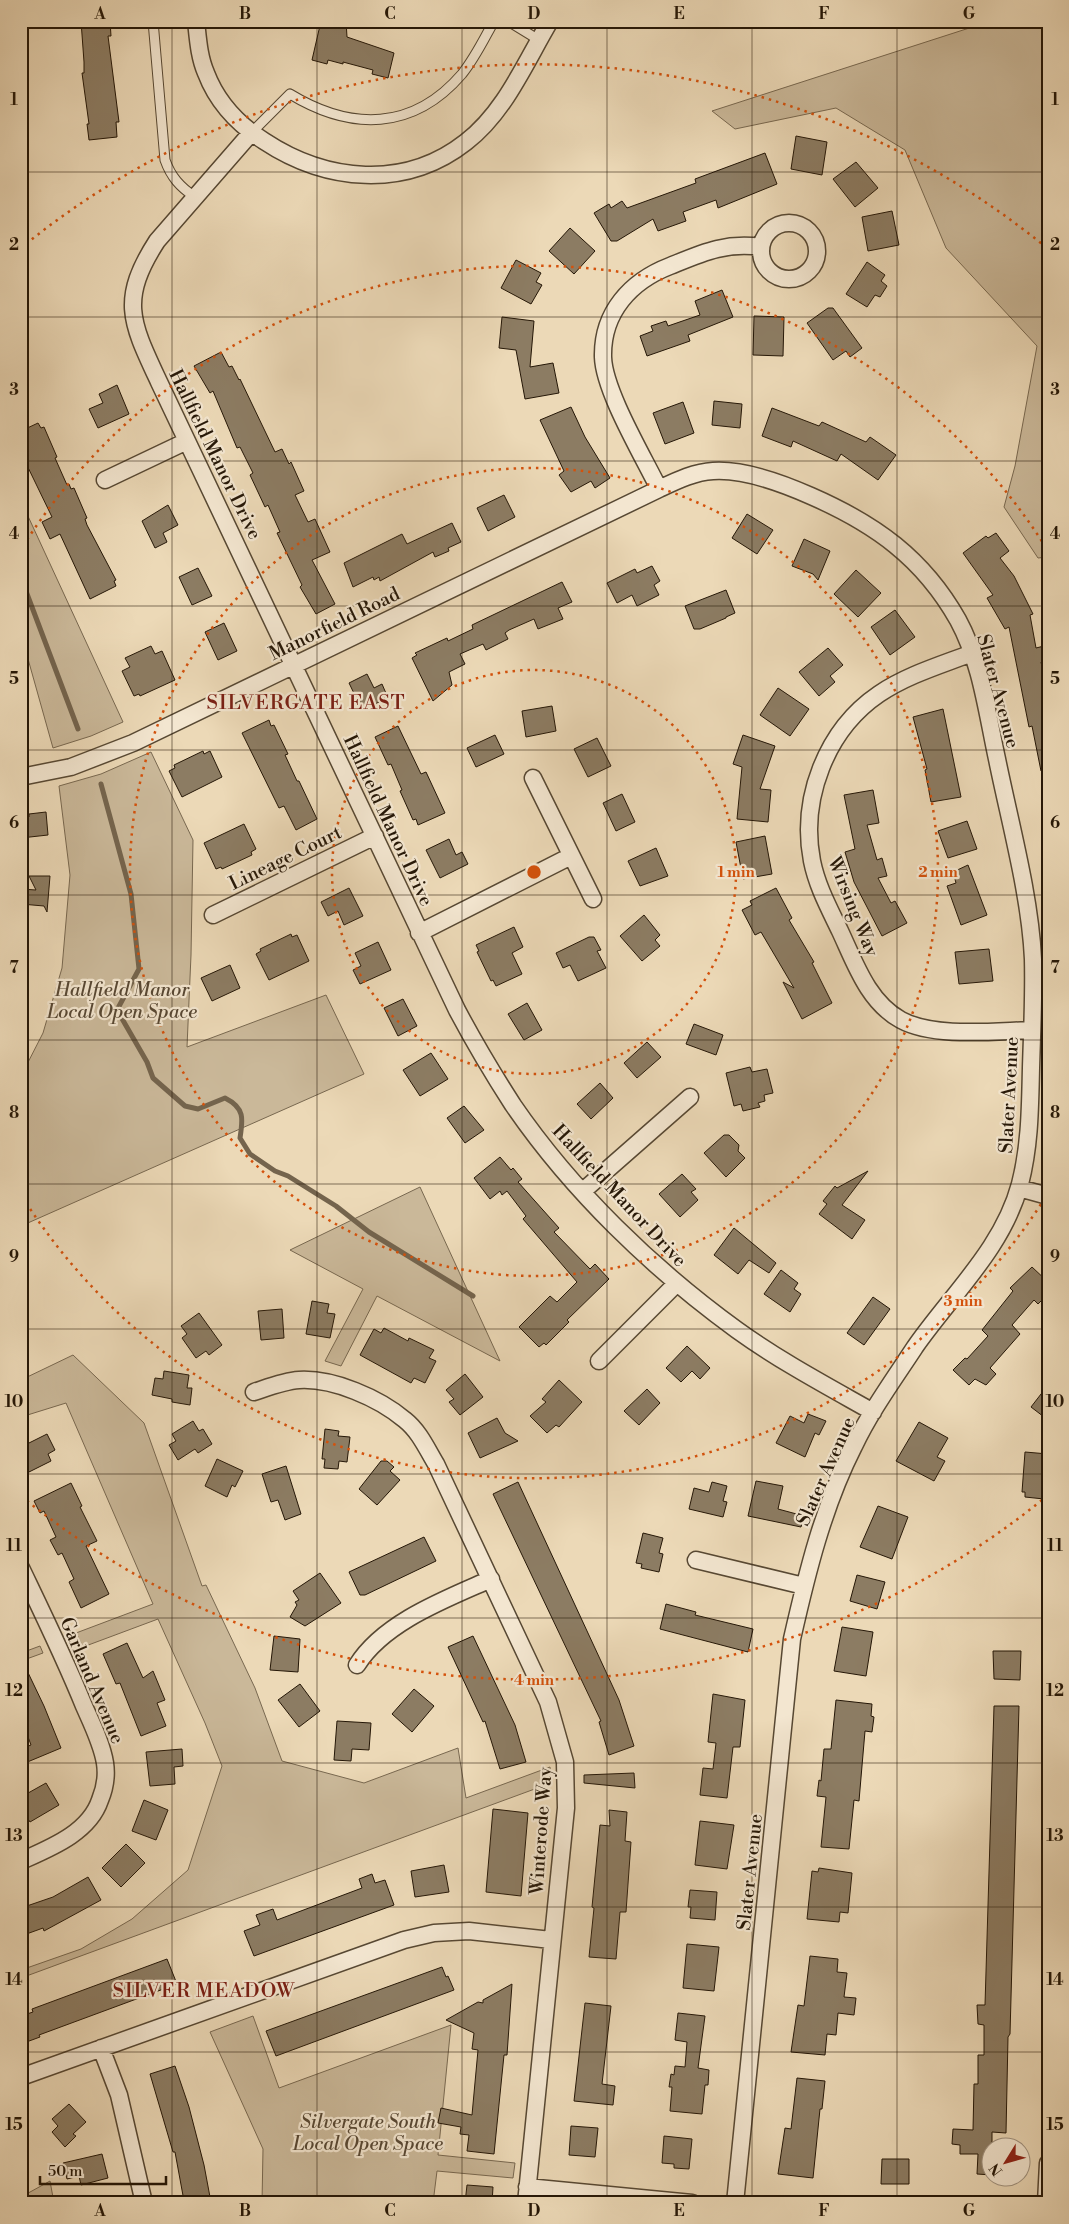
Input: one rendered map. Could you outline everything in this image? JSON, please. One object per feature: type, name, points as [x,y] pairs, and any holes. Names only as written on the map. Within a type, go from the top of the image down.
[{"type":"street","points":[[196,21],[200,53],[206,74],[231,114],[251,132],[290,158],[330,172],[358,175],[403,172],[423,166],[465,143],[482,128],[506,97],[550,21]]},
{"type":"street","name":"Hallfield Manor Drive","points":[[251,132],[157,241],[138,276],[133,292],[132,306],[142,345],[456,1010],[482,1056],[532,1129],[583,1191],[632,1243],[676,1284],[738,1330],[774,1355],[873,1412]]},
{"type":"street","points":[[659,489],[607,379],[603,357],[606,335],[613,311],[633,287],[655,272],[724,246],[761,247]]},
{"type":"street","points":[[104,480],[187,441]]},
{"type":"street","name":"Slater Avenue","points":[[659,489],[695,474],[715,471],[731,472],[773,481],[810,495],[855,516],[897,544],[914,560],[958,620],[972,653],[987,711],[1024,888],[1033,957],[1029,1138],[1019,1188],[1008,1218],[991,1248],[917,1345],[873,1412],[854,1446],[822,1522],[804,1586],[792,1639],[735,2203]]},
{"type":"street","name":"Manorfield Road","points":[[21,777],[71,767],[101,757],[659,489]]},
{"type":"street","name":"Wirsing Way","points":[[972,653],[916,675],[879,694],[861,709],[842,732],[823,762],[812,795],[809,820],[812,860],[824,897],[862,978],[888,1011],[900,1020],[929,1030],[1032,1030]]},
{"type":"street","points":[[533,778],[593,899]]},
{"type":"street","name":"Lineage Court","points":[[213,915],[375,836]]},
{"type":"street","points":[[419,933],[571,856]]},
{"type":"street","points":[[583,1191],[690,1097]]},
{"type":"street","points":[[1019,1188],[1048,1196]]},
{"type":"street","points":[[599,1361],[676,1284]]},
{"type":"street","name":"Winterode Way","points":[[254,1392],[297,1380],[316,1380],[332,1383],[362,1394],[406,1420],[426,1446],[548,1702],[565,1762],[566,1808],[526,2195]]},
{"type":"street","points":[[696,1560],[804,1586]]},
{"type":"street","name":"Garland Avenue","points":[[21,1568],[67,1665],[94,1728],[105,1761],[106,1776],[100,1802],[81,1829],[43,1852],[21,1861]]},
{"type":"street","points":[[356,1665],[369,1648],[395,1628],[454,1596],[491,1580]]},
{"type":"street","points":[[21,2077],[404,1940],[434,1933],[469,1931],[551,1940]]},
{"type":"street","points":[[101,2048],[119,2095],[144,2203]]},
{"type":"street","points":[[1046,2203],[1048,2163]]},
{"type":"street","points":[[526,2195],[692,2203]]},
{"type":"lane","points":[[153,21],[165,160],[169,171],[181,189],[195,197]]},
{"type":"lane","points":[[251,132],[290,94],[308,105],[345,118],[377,120],[414,110],[441,94],[463,72],[494,21]]},
{"type":"lane","points":[[508,21],[539,40]]},
{"type":"green space","points":[[991,21],[1048,21],[1048,557],[1038,558],[1004,507],[1015,466],[1037,346],[946,248],[905,150],[836,108],[735,129],[712,111]]},
{"type":"green space","points":[[21,501],[123,722],[91,736],[53,748],[21,634]]},
{"type":"green space","name":"Hallfield Manor Local Open Space","points":[[151,752],[193,840],[187,1047],[326,995],[364,1074],[21,1226],[21,1076],[43,1033],[62,968],[70,875],[59,786],[101,774]]},
{"type":"green space","points":[[420,1187],[500,1361],[377,1296],[341,1366],[325,1361],[363,1289],[290,1250]]},
{"type":"green space","points":[[73,1355],[144,1423],[202,1586],[206,1585],[255,1688],[282,1761],[364,1783],[458,1748],[466,1798],[550,1767],[551,1783],[21,1978],[21,1970],[81,1949],[132,1919],[188,1870],[222,1766],[205,1723],[158,1619],[83,1647],[76,1633],[153,1604],[66,1403],[21,1417],[21,1380]]},
{"type":"green space","points":[[40,1646],[43,1653],[21,1661],[21,1653]]},
{"type":"green space","name":"Silvergate South Local Open Space","points":[[253,2016],[279,2088],[451,2025],[438,2155],[515,2163],[513,2178],[437,2171],[433,2203],[262,2203],[263,2149],[210,2032]]},
{"type":"green space","points":[[50,2181],[54,2203],[21,2203],[21,2197]]},
{"type":"building","points":[[81,21],[110,21],[111,36],[108,36],[119,122],[116,122],[117,137],[89,140],[87,124],[89,124],[82,73],[84,73],[84,62]]},
{"type":"building","points":[[321,21],[346,21],[347,37],[394,53],[388,78],[372,74],[373,70],[343,62],[343,64],[328,60],[327,64],[312,60]]},
{"type":"building","points":[[796,136],[827,142],[822,175],[791,169]]},
{"type":"building","points":[[765,153],[777,184],[718,208],[716,200],[683,212],[686,221],[658,231],[653,219],[617,241],[611,241],[594,213],[609,204],[611,208],[622,201],[627,208],[696,183],[695,179]]},
{"type":"building","points":[[856,162],[878,188],[855,207],[833,179]]},
{"type":"building","points":[[892,211],[899,245],[868,251],[862,217]]},
{"type":"building","points":[[570,228],[595,251],[574,274],[549,251]]},
{"type":"building","points":[[516,260],[541,273],[536,282],[542,285],[531,304],[501,288]]},
{"type":"building","points":[[867,262],[885,275],[881,281],[887,286],[880,297],[875,295],[867,307],[846,294]]},
{"type":"building","points":[[722,290],[733,317],[688,335],[690,341],[647,356],[640,336],[653,331],[651,326],[666,321],[668,326],[700,315],[695,301]]},
{"type":"building","points":[[828,308],[833,308],[862,348],[850,357],[846,351],[833,360],[807,323]]},
{"type":"building","points":[[754,316],[784,317],[783,356],[753,355]]},
{"type":"building","points":[[502,317],[534,321],[530,367],[553,363],[559,393],[525,399],[516,350],[499,348]]},
{"type":"building","points":[[221,352],[229,367],[232,366],[240,379],[275,452],[282,449],[289,464],[291,462],[304,491],[295,495],[308,522],[315,519],[330,552],[312,560],[335,604],[316,614],[300,587],[302,585],[277,533],[280,532],[268,505],[265,507],[250,475],[253,473],[240,447],[237,448],[213,391],[210,393],[194,366]]},
{"type":"building","points":[[117,385],[129,414],[98,428],[89,409],[103,403],[99,394]]},
{"type":"building","points":[[714,401],[742,404],[740,428],[712,425]]},
{"type":"building","points":[[683,402],[694,433],[665,444],[653,413]]},
{"type":"building","points":[[571,407],[585,437],[610,478],[595,488],[591,481],[571,492],[559,475],[564,471],[540,420]]},
{"type":"building","points":[[772,408],[819,426],[822,422],[866,442],[870,437],[896,455],[878,480],[841,454],[837,461],[793,441],[791,447],[762,436]]},
{"type":"building","points":[[38,423],[41,428],[44,427],[67,485],[69,484],[71,489],[74,488],[87,518],[85,519],[87,525],[116,580],[114,581],[116,586],[90,599],[60,534],[50,539],[42,522],[52,517],[21,453],[21,431]]},
{"type":"building","points":[[504,495],[515,517],[488,531],[477,508]]},
{"type":"building","points":[[168,505],[178,525],[163,533],[167,542],[155,548],[142,521]]},
{"type":"building","points":[[747,514],[773,530],[757,554],[732,538]]},
{"type":"building","points":[[452,523],[461,542],[448,548],[449,551],[435,557],[433,552],[380,581],[379,577],[374,580],[373,577],[353,587],[344,563],[402,534],[407,544]]},
{"type":"building","points":[[996,533],[1009,551],[1000,558],[1014,576],[1033,614],[1030,615],[1036,648],[1044,646],[1047,661],[1041,662],[1048,695],[1048,771],[1041,771],[1032,726],[1029,727],[1009,627],[1005,629],[987,598],[993,595],[963,553],[986,536],[988,538]]},
{"type":"building","points":[[804,539],[830,551],[818,580],[813,574],[792,566]]},
{"type":"building","points":[[652,566],[660,581],[654,585],[659,595],[637,606],[632,595],[617,603],[607,583],[635,569],[637,573]]},
{"type":"building","points":[[198,568],[212,596],[192,605],[179,577]]},
{"type":"building","points":[[856,570],[881,593],[858,617],[834,594]]},
{"type":"building","points":[[562,582],[572,602],[558,608],[563,619],[538,629],[534,619],[509,630],[505,633],[508,639],[486,650],[483,644],[460,654],[465,664],[449,672],[452,685],[433,701],[412,658],[417,655],[415,653],[447,638],[448,641],[473,629],[472,625]]},
{"type":"building","points":[[726,590],[735,613],[700,629],[694,629],[685,606]]},
{"type":"building","points":[[895,610],[915,637],[890,655],[871,627]]},
{"type":"building","points":[[224,623],[237,651],[218,660],[205,632]]},
{"type":"building","points":[[151,646],[155,654],[162,651],[175,680],[140,696],[139,694],[134,696],[122,671],[130,667],[125,658]]},
{"type":"building","points":[[828,648],[843,665],[830,676],[835,682],[819,696],[799,672]]},
{"type":"building","points":[[367,674],[374,688],[382,684],[388,698],[362,710],[349,683]]},
{"type":"building","points":[[778,688],[809,709],[790,736],[760,715]]},
{"type":"building","points":[[552,706],[556,731],[526,737],[522,711]]},
{"type":"building","points":[[943,709],[961,797],[931,802],[925,770],[927,769],[913,717]]},
{"type":"building","points":[[269,720],[271,726],[274,725],[288,754],[285,755],[317,819],[296,830],[284,806],[279,808],[242,733]]},
{"type":"building","points":[[398,726],[421,774],[426,772],[445,813],[418,825],[416,819],[413,820],[400,791],[402,790],[391,764],[388,765],[375,737]]},
{"type":"building","points":[[495,735],[504,754],[476,767],[467,748]]},
{"type":"building","points":[[743,735],[775,746],[760,789],[771,790],[768,822],[737,819],[742,767],[733,764]]},
{"type":"building","points":[[597,738],[611,766],[588,777],[574,749]]},
{"type":"building","points":[[203,751],[204,754],[210,751],[222,777],[182,797],[169,771],[175,768],[174,765]]},
{"type":"building","points":[[873,790],[879,823],[867,825],[877,860],[882,858],[887,876],[878,878],[891,903],[895,901],[907,923],[882,936],[854,882],[845,852],[855,849],[844,795]]},
{"type":"building","points":[[622,794],[635,822],[616,831],[603,803]]},
{"type":"building","points":[[46,812],[48,835],[21,838],[21,817],[29,817],[29,814]]},
{"type":"building","points":[[967,821],[977,849],[948,858],[938,831]]},
{"type":"building","points":[[244,824],[256,849],[251,852],[252,855],[222,869],[221,867],[216,869],[204,843]]},
{"type":"building","points":[[765,836],[772,874],[743,879],[736,842]]},
{"type":"building","points":[[449,839],[456,855],[462,852],[468,864],[440,878],[426,850]]},
{"type":"building","points":[[656,848],[668,876],[640,886],[628,861]]},
{"type":"building","points":[[968,865],[987,915],[961,925],[947,886],[956,883],[953,872]]},
{"type":"building","points":[[29,876],[50,876],[47,912],[44,906],[21,904],[21,889],[36,890]]},
{"type":"building","points":[[349,888],[363,916],[344,925],[338,911],[328,916],[321,902]]},
{"type":"building","points":[[776,888],[792,918],[789,920],[814,962],[812,963],[832,1003],[802,1019],[783,982],[794,988],[761,932],[755,935],[742,910],[752,905],[750,901]]},
{"type":"building","points":[[644,915],[660,935],[655,940],[660,946],[642,961],[620,936]]},
{"type":"building","points":[[514,927],[523,947],[512,953],[522,974],[496,986],[493,980],[491,981],[477,952],[479,951],[476,945]]},
{"type":"building","points":[[291,934],[292,937],[297,935],[309,961],[269,980],[256,954],[261,951],[260,949]]},
{"type":"building","points":[[589,937],[594,937],[601,950],[597,951],[606,968],[578,981],[570,965],[563,968],[556,953]]},
{"type":"building","points":[[378,942],[391,970],[360,984],[353,970],[361,966],[355,953]]},
{"type":"building","points":[[989,949],[993,981],[959,984],[955,952]]},
{"type":"building","points":[[230,965],[240,988],[212,1001],[201,978]]},
{"type":"building","points":[[403,999],[417,1026],[398,1036],[384,1008]]},
{"type":"building","points":[[527,1003],[542,1030],[524,1040],[508,1014]]},
{"type":"building","points":[[694,1024],[723,1035],[716,1055],[686,1044]]},
{"type":"building","points":[[647,1042],[661,1057],[637,1078],[624,1063]]},
{"type":"building","points":[[431,1053],[448,1079],[420,1096],[403,1070]]},
{"type":"building","points":[[750,1067],[752,1072],[767,1069],[773,1093],[764,1095],[765,1101],[758,1103],[760,1107],[743,1111],[741,1104],[734,1106],[726,1073]]},
{"type":"building","points":[[600,1083],[613,1098],[591,1119],[577,1104]]},
{"type":"building","points":[[464,1106],[484,1130],[465,1143],[447,1118]]},
{"type":"building","points":[[724,1135],[729,1135],[739,1145],[738,1151],[745,1158],[726,1177],[704,1153]]},
{"type":"building","points":[[500,1157],[511,1170],[513,1168],[522,1179],[518,1182],[559,1228],[554,1232],[590,1269],[595,1264],[609,1279],[567,1320],[569,1322],[546,1345],[544,1343],[539,1347],[519,1327],[550,1296],[557,1302],[577,1282],[523,1219],[526,1216],[507,1191],[502,1195],[500,1191],[490,1199],[474,1178]]},
{"type":"building","points":[[868,1171],[842,1205],[865,1220],[852,1239],[819,1214],[827,1204],[823,1201],[835,1186],[837,1188]]},
{"type":"building","points":[[682,1174],[696,1189],[691,1192],[698,1200],[680,1217],[659,1194]]},
{"type":"building","points":[[734,1228],[776,1263],[769,1273],[749,1260],[738,1274],[714,1255]]},
{"type":"building","points":[[1032,1267],[1048,1282],[1048,1294],[1038,1304],[1034,1300],[1012,1325],[1020,1334],[990,1368],[996,1374],[986,1385],[975,1379],[969,1385],[953,1370],[965,1358],[967,1359],[988,1336],[982,1330],[1013,1291],[1010,1288]]},
{"type":"building","points":[[781,1270],[798,1283],[794,1289],[801,1294],[790,1312],[764,1294]]},
{"type":"building","points":[[873,1297],[890,1309],[864,1345],[847,1333]]},
{"type":"building","points":[[312,1301],[329,1304],[327,1313],[335,1314],[330,1338],[306,1334]]},
{"type":"building","points":[[282,1309],[284,1338],[261,1340],[258,1311]]},
{"type":"building","points":[[199,1313],[222,1345],[209,1355],[206,1351],[196,1358],[182,1338],[187,1334],[181,1326]]},
{"type":"building","points":[[384,1328],[408,1341],[409,1338],[434,1350],[429,1358],[436,1361],[425,1383],[414,1378],[411,1383],[360,1355],[374,1329],[381,1333]]},
{"type":"building","points":[[687,1346],[710,1368],[700,1379],[692,1371],[681,1382],[666,1368]]},
{"type":"building","points":[[164,1371],[189,1375],[187,1388],[192,1388],[190,1405],[172,1402],[172,1399],[152,1395],[155,1378],[163,1379]]},
{"type":"building","points":[[465,1374],[483,1397],[460,1415],[449,1402],[454,1399],[446,1390]]},
{"type":"building","points":[[559,1380],[582,1402],[559,1427],[556,1425],[547,1433],[530,1416],[546,1402],[542,1399]]},
{"type":"building","points":[[1048,1385],[1048,1420],[1031,1407]]},
{"type":"building","points":[[647,1389],[660,1403],[639,1425],[624,1411]]},
{"type":"building","points":[[808,1414],[826,1421],[819,1435],[815,1433],[805,1457],[776,1443],[790,1416],[804,1423]]},
{"type":"building","points":[[497,1418],[505,1433],[518,1441],[480,1458],[468,1433]]},
{"type":"building","points":[[193,1421],[199,1431],[203,1429],[212,1444],[198,1453],[195,1449],[178,1460],[169,1445],[176,1441],[172,1434]]},
{"type":"building","points":[[919,1422],[948,1438],[937,1457],[945,1461],[934,1481],[896,1461]]},
{"type":"building","points":[[325,1429],[339,1431],[338,1436],[350,1437],[347,1462],[339,1461],[338,1469],[324,1468],[325,1459],[322,1459]]},
{"type":"building","points":[[47,1434],[55,1450],[48,1454],[51,1461],[29,1472],[21,1456],[21,1447]]},
{"type":"building","points":[[1025,1452],[1048,1454],[1044,1499],[1025,1497],[1025,1492],[1022,1492]]},
{"type":"building","points":[[217,1459],[243,1471],[235,1487],[232,1485],[227,1497],[205,1486]]},
{"type":"building","points":[[381,1461],[387,1461],[394,1467],[390,1471],[400,1480],[377,1505],[359,1489]]},
{"type":"building","points":[[286,1466],[301,1514],[285,1520],[278,1500],[271,1502],[262,1474]]},
{"type":"building","points":[[756,1481],[783,1486],[778,1509],[804,1516],[801,1527],[748,1516]]},
{"type":"building","points":[[518,1482],[619,1700],[634,1746],[609,1755],[599,1722],[601,1721],[493,1494]]},
{"type":"building","points":[[712,1482],[727,1486],[723,1501],[727,1502],[723,1517],[689,1509],[694,1488],[709,1492]]},
{"type":"building","points":[[71,1483],[82,1506],[80,1507],[97,1541],[86,1546],[109,1594],[81,1608],[69,1582],[74,1579],[62,1553],[58,1555],[50,1540],[56,1537],[44,1511],[40,1513],[34,1501]]},
{"type":"building","points":[[878,1506],[908,1517],[892,1559],[860,1547]]},
{"type":"building","points":[[643,1533],[663,1538],[659,1553],[663,1554],[659,1572],[641,1568],[642,1564],[636,1563]]},
{"type":"building","points":[[424,1537],[436,1561],[365,1595],[360,1595],[349,1572]]},
{"type":"building","points":[[320,1573],[341,1603],[305,1626],[290,1617],[297,1605],[295,1602],[299,1600],[293,1591]]},
{"type":"building","points":[[857,1575],[885,1582],[877,1609],[850,1601]]},
{"type":"building","points":[[666,1604],[696,1612],[695,1615],[753,1629],[748,1652],[660,1629]]},
{"type":"building","points":[[842,1627],[873,1632],[866,1676],[834,1671]]},
{"type":"building","points":[[274,1636],[300,1639],[298,1672],[270,1670]]},
{"type":"building","points":[[473,1636],[515,1725],[526,1762],[500,1769],[485,1721],[483,1722],[448,1647]]},
{"type":"building","points":[[127,1643],[143,1678],[153,1671],[165,1700],[157,1703],[166,1726],[141,1736],[120,1683],[116,1684],[103,1654]]},
{"type":"building","points":[[993,1651],[1021,1651],[1020,1680],[994,1679]]},
{"type":"building","points":[[21,1658],[44,1706],[61,1748],[25,1763],[21,1749],[31,1745],[24,1726],[28,1724],[21,1709]]},
{"type":"building","points":[[300,1684],[320,1711],[299,1727],[278,1700]]},
{"type":"building","points":[[414,1689],[434,1706],[412,1732],[392,1714]]},
{"type":"building","points":[[713,1694],[745,1700],[740,1747],[733,1747],[727,1798],[700,1795],[703,1768],[713,1769],[716,1743],[708,1742]]},
{"type":"building","points":[[836,1700],[872,1704],[871,1716],[874,1717],[872,1732],[865,1731],[859,1801],[854,1800],[849,1849],[821,1847],[826,1797],[817,1796],[819,1780],[821,1781],[824,1749],[831,1749]]},
{"type":"building","points":[[994,1706],[1019,1706],[1006,2133],[992,2132],[992,2136],[982,2136],[982,2174],[977,2174],[978,2154],[960,2154],[960,2145],[952,2144],[953,2129],[973,2130],[974,2084],[978,2084],[978,2055],[984,2055],[984,2025],[978,2024],[977,2005],[985,2005]]},
{"type":"building","points":[[337,1721],[371,1723],[369,1750],[352,1749],[351,1761],[334,1760]]},
{"type":"building","points":[[182,1749],[183,1766],[174,1767],[175,1784],[150,1786],[146,1752]]},
{"type":"building","points":[[634,1773],[635,1788],[584,1783],[584,1775]]},
{"type":"building","points":[[46,1783],[59,1805],[30,1822],[21,1808],[21,1797]]},
{"type":"building","points":[[144,1800],[168,1810],[156,1840],[132,1831]]},
{"type":"building","points":[[493,1809],[528,1813],[521,1896],[486,1892]]},
{"type":"building","points":[[609,1810],[627,1812],[625,1841],[631,1842],[626,1912],[620,1912],[616,1959],[589,1957],[600,1825],[610,1826]]},
{"type":"building","points":[[700,1821],[734,1825],[727,1869],[695,1865]]},
{"type":"building","points":[[126,1844],[145,1863],[121,1887],[102,1868]]},
{"type":"building","points":[[444,1865],[449,1892],[415,1897],[411,1871]]},
{"type":"building","points":[[819,1868],[852,1873],[848,1913],[840,1912],[839,1922],[807,1919],[812,1871],[818,1872]]},
{"type":"building","points":[[372,1874],[375,1883],[385,1880],[394,1905],[254,1956],[244,1931],[260,1925],[256,1915],[273,1909],[277,1920],[362,1888],[359,1879]]},
{"type":"building","points":[[88,1877],[101,1900],[44,1931],[43,1928],[21,1936],[21,1908],[53,1897]]},
{"type":"building","points":[[690,1890],[717,1892],[715,1920],[690,1918],[691,1907],[688,1907]]},
{"type":"building","points":[[687,1944],[719,1947],[714,1991],[683,1988]]},
{"type":"building","points":[[810,1956],[838,1959],[837,1972],[847,1973],[844,1997],[856,1998],[854,2015],[838,2013],[836,2035],[827,2034],[825,2055],[791,2052],[798,2005],[804,2006]]},
{"type":"building","points":[[167,1959],[177,1984],[39,2035],[40,2037],[21,2044],[21,2016],[33,2012],[32,2009]]},
{"type":"building","points":[[442,1967],[454,1990],[276,2056],[266,2031]]},
{"type":"building","points":[[512,1984],[507,2055],[504,2055],[494,2154],[467,2151],[469,2135],[460,2134],[461,2127],[438,2123],[441,2108],[472,2115],[478,2050],[472,2049],[474,2033],[446,2020],[478,2002],[483,2003],[483,2000]]},
{"type":"building","points":[[585,2003],[611,2006],[602,2084],[615,2086],[613,2105],[574,2101]]},
{"type":"building","points":[[678,2013],[705,2016],[698,2068],[709,2070],[708,2085],[705,2085],[702,2114],[670,2111],[672,2087],[669,2087],[671,2074],[674,2075],[675,2066],[685,2067],[687,2042],[675,2040]]},
{"type":"building","points":[[175,2066],[189,2107],[210,2197],[184,2201],[175,2152],[173,2152],[150,2074]]},
{"type":"building","points":[[797,2078],[825,2081],[822,2109],[820,2109],[813,2178],[778,2174],[785,2128],[791,2129]]},
{"type":"building","points":[[69,2104],[86,2122],[73,2134],[76,2136],[65,2147],[52,2132],[58,2126],[52,2119]]},
{"type":"building","points":[[571,2126],[598,2128],[595,2157],[569,2155]]},
{"type":"building","points":[[664,2136],[692,2139],[689,2169],[674,2168],[674,2164],[662,2163]]},
{"type":"building","points":[[102,2154],[108,2178],[81,2185],[79,2176],[67,2179],[63,2163]]},
{"type":"building","points":[[882,2159],[909,2159],[909,2184],[881,2184]]},
{"type":"building","points":[[467,2185],[493,2187],[492,2203],[465,2203]]},
{"type":"waterway","points":[[21,578],[78,729]]},
{"type":"waterway","points":[[101,784],[131,894],[139,969],[117,1010],[147,1062],[153,1078],[185,1106],[198,1109],[225,1098],[232,1102],[241,1115],[240,1138],[250,1154],[275,1171],[288,1176],[336,1206],[369,1232],[473,1296]]},
{"type":"district","name":"SILVERGATE EAST","points":[[306,702]]},
{"type":"district","name":"SILVER MEADOW","points":[[204,1990]]}]
